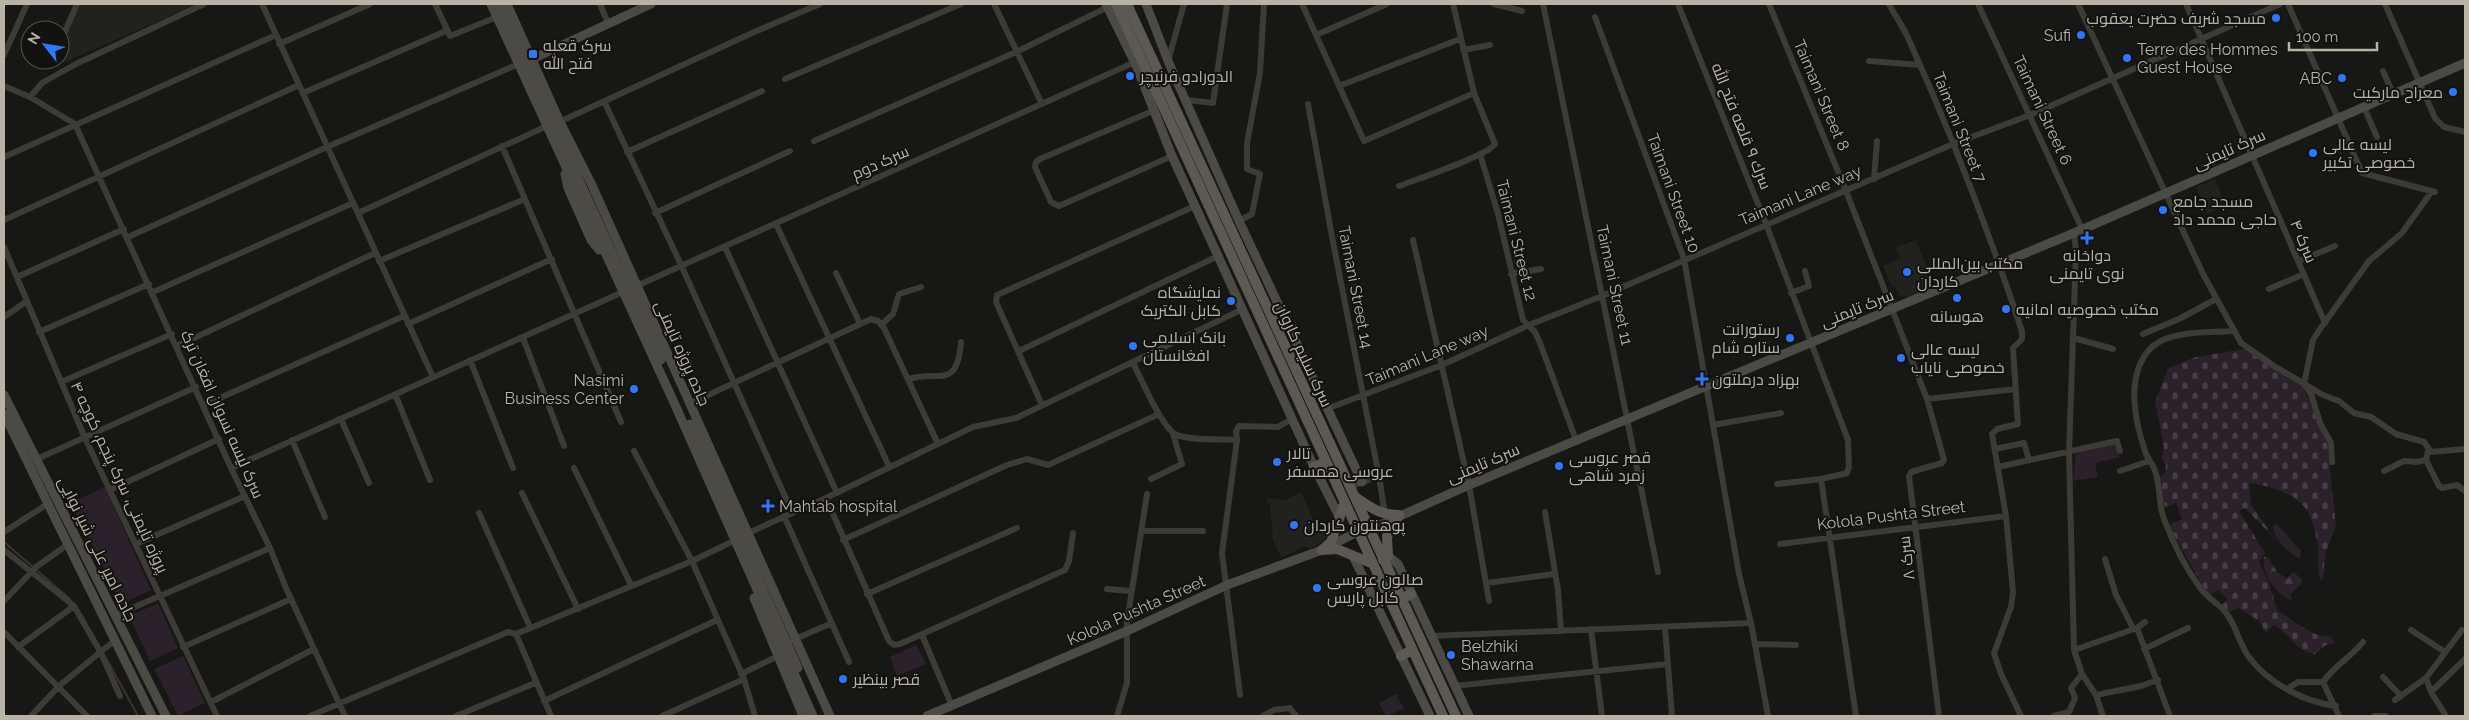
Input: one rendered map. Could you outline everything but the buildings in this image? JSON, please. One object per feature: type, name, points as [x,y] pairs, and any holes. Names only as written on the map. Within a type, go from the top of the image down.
[{"type":"main road","name":"جاده پروژه تایمنی","points":[[486,4],[523,63],[551,125],[591,183],[627,290],[689,404],[803,716]]},
{"type":"main road","name":"جاده پروژه تایمنی","points":[[491,4],[495,18]]},
{"type":"main road","name":"جاده پروژه تایمنی","points":[[499,4],[523,63],[738,538],[830,716]]},
{"type":"main road","name":"جاده پروژه تایمنی","points":[[507,4],[523,63]]},
{"type":"main road","points":[[523,63],[651,4]]},
{"type":"main road","name":"سرک سلیم کاروان","points":[[1127,4],[1141,56],[1369,530],[1386,558],[1401,599],[1456,716]]},
{"type":"main road","points":[[1146,4],[1168,61],[1239,221],[1329,408],[1362,482]]},
{"type":"main road","points":[[1110,5],[1141,56],[1325,462],[1338,499],[1340,518],[1331,542],[1322,550]]},
{"type":"main road","points":[[1141,56],[1155,110],[1172,156],[1292,419],[1314,467],[1338,499],[1357,532],[1443,716]]},
{"type":"main road","name":"سرک تایمنی","points":[[1369,530],[1469,485],[2166,194],[2465,63]]},
{"type":"main road","name":"جاده امیر علی شیر نوایی","points":[[4,395],[166,716]]},
{"type":"main road","points":[[4,414],[152,716]]},
{"type":"main road","points":[[1314,467],[1325,462]]},
{"type":"main road","points":[[1351,491],[1385,515],[1399,515],[1388,536],[1386,558],[1398,564],[1410,594],[1469,716]]},
{"type":"main road","points":[[1338,499],[1340,518]]},
{"type":"main road","name":"Kolola Pushta Street","points":[[927,716],[1127,631],[1227,585],[1322,550],[1357,532]]},
{"type":"main road","points":[[1322,550],[1337,549],[1371,563]]},
{"type":"main road","points":[[1353,556],[1430,716]]},
{"type":"main road","points":[[1401,599],[1410,594]]},
{"type":"main road","name":"جاده پروژه تایمنی","points":[[791,641],[820,716]]},
{"type":"main road","points":[[1402,656],[1412,650]]},
{"type":"main road","name":"جاده پروژه تایمنی","points":[[781,655],[814,716]]},
{"type":"street","points":[[4,55],[27,4]]},
{"type":"street","points":[[70,20],[77,4]]},
{"type":"street","points":[[30,97],[42,83],[76,64],[204,4]]},
{"type":"street","points":[[262,4],[278,44],[303,93],[433,377]]},
{"type":"street","points":[[278,44],[370,4]]},
{"type":"street","points":[[435,4],[446,31],[452,36],[495,18]]},
{"type":"street","points":[[600,4],[608,23]]},
{"type":"street","points":[[358,212],[820,4]]},
{"type":"street","points":[[785,79],[961,4]]},
{"type":"street","points":[[994,4],[1042,104]]},
{"type":"street","points":[[1168,61],[1184,4]]},
{"type":"street","points":[[1186,100],[1214,103],[1227,4]]},
{"type":"street","points":[[1239,221],[1252,214],[1260,174],[1247,169],[1247,143],[1260,73],[1264,4]]},
{"type":"street","points":[[1302,4],[1364,141],[1474,93]]},
{"type":"street","points":[[1316,35],[1387,4]]},
{"type":"street","points":[[1399,186],[1480,154],[1493,148],[1495,144],[1474,93],[1453,4]]},
{"type":"street","points":[[1494,4],[1522,12]]},
{"type":"street","name":"Taimani Street 11","points":[[1543,4],[1658,572]]},
{"type":"street","name":"سرك ٩ قلعه فتح الله","points":[[1678,4],[1766,224],[1848,440],[1850,454],[1847,474],[1821,479]]},
{"type":"street","name":"Taimani Street 8","points":[[1769,4],[1846,191],[1892,310]]},
{"type":"street","name":"Taimani Street 7","points":[[1889,4],[1899,26],[1908,38],[1954,144],[2000,264],[2022,331],[2022,339],[2013,348],[2018,424],[1993,430],[1995,448]]},
{"type":"street","name":"Taimani Street 6","points":[[1978,4],[2030,115],[2078,231]]},
{"type":"street","points":[[2078,4],[2232,331],[2244,346],[2304,384],[2338,401],[2354,414],[2373,418],[2396,434],[2424,442],[2428,451],[2426,460],[2441,487],[2457,485],[2465,491]]},
{"type":"street","name":"سرک ۴","points":[[2186,4],[2200,40],[2325,324]]},
{"type":"street","name":"Taimani Lane way","points":[[1329,408],[1364,397],[1442,365],[1529,325],[1602,296],[1954,144],[2030,115],[2280,4]]},
{"type":"street","points":[[2288,4],[2362,173],[2434,191],[2402,233],[2369,261],[2313,340],[2304,384],[2311,394],[2320,423],[2331,443],[2332,462]]},
{"type":"street","points":[[2385,4],[2438,123],[2444,127],[2465,132]]},
{"type":"street","points":[[814,141],[1016,52],[1110,5]]},
{"type":"street","name":"Taimani Street 10","points":[[1595,17],[1684,259],[1739,574],[1751,623],[1768,716]]},
{"type":"street","points":[[303,93],[446,31]]},
{"type":"street","points":[[4,157],[276,35]]},
{"type":"street","points":[[1339,86],[1460,39]]},
{"type":"street","points":[[1463,50],[1490,45]]},
{"type":"street","name":"سرک دوم","points":[[231,468],[682,267],[1042,104],[1141,56]]},
{"type":"street","points":[[1869,61],[1920,65]]},
{"type":"street","points":[[128,237],[327,147],[523,63]]},
{"type":"street","points":[[2383,71],[2393,94]]},
{"type":"street","points":[[4,220],[299,85]]},
{"type":"street","points":[[4,86],[30,97],[75,124]]},
{"type":"street","points":[[627,152],[762,90]]},
{"type":"street","points":[[604,101],[682,267],[792,512]]},
{"type":"street","name":"Taimani Street 14","points":[[1308,104],[1380,476],[1385,515]]},
{"type":"street","points":[[2364,107],[2377,137]]},
{"type":"street","points":[[1155,110],[1040,159],[1036,162],[1035,167],[1051,202],[1059,206],[1172,156]]},
{"type":"street","name":"سرک لیسه نسوان افغان‌ ترک","points":[[75,124],[345,716]]},
{"type":"street","points":[[1874,179],[1877,141]]},
{"type":"street","points":[[502,146],[621,422]]},
{"type":"street","points":[[655,212],[790,151]]},
{"type":"street","name":"Taimani Street 12","points":[[1480,154],[1498,214],[1523,320],[1529,325],[1540,343],[1576,440]]},
{"type":"street","points":[[379,261],[525,199]]},
{"type":"street","points":[[153,292],[353,203]]},
{"type":"street","points":[[1042,404],[996,302],[997,295],[1195,206]]},
{"type":"street","points":[[776,224],[828,339],[889,466]]},
{"type":"street","points":[[18,277],[124,229]]},
{"type":"street","points":[[2078,231],[2070,453],[2074,650],[2082,674],[2096,695],[2103,716]]},
{"type":"street","points":[[1414,240],[1469,485],[1488,583],[1489,601]]},
{"type":"street","points":[[2299,262],[2335,246]]},
{"type":"street","name":"پروژه تایمنی، سرک پنجم، کوچه ۴","points":[[4,247],[85,438],[217,716]]},
{"type":"street","points":[[725,247],[776,364],[837,493]]},
{"type":"street","points":[[177,346],[376,253]]},
{"type":"street","points":[[1019,351],[1218,256]]},
{"type":"street","points":[[408,324],[552,259]]},
{"type":"street","points":[[1512,274],[1542,269]]},
{"type":"street","points":[[1791,293],[1809,286],[1805,271]]},
{"type":"street","points":[[836,273],[860,324]]},
{"type":"street","points":[[2269,290],[2304,274]]},
{"type":"street","points":[[39,332],[148,284]]},
{"type":"street","points":[[881,325],[893,314],[899,294],[921,288]]},
{"type":"street","points":[[2143,334],[2182,318],[2216,299]]},
{"type":"street","points":[[4,317],[27,301]]},
{"type":"street","points":[[310,716],[508,632],[516,634],[692,561],[973,427],[1016,418],[1243,309]]},
{"type":"street","name":"سرک ۸","points":[[1892,310],[1927,399],[1944,460],[1942,463],[1910,474],[1939,716]]},
{"type":"street","points":[[204,405],[404,316]]},
{"type":"street","points":[[689,404],[871,319],[881,325],[909,379],[938,444]]},
{"type":"street","points":[[2232,331],[2196,332],[2173,336],[2153,346],[2141,362],[2136,382],[2135,409],[2149,460],[2157,478],[2163,516],[2173,541],[2193,576],[2202,590],[2227,613],[2248,656],[2287,689],[2326,705],[2336,706]]},
{"type":"street","points":[[61,382],[172,334]]},
{"type":"street","points":[[523,338],[564,446]]},
{"type":"street","points":[[2074,338],[2112,349]]},
{"type":"street","points":[[909,379],[920,376],[940,378],[949,374],[960,357],[961,342]]},
{"type":"street","points":[[470,360],[513,468]]},
{"type":"street","points":[[1133,363],[1159,414],[1174,434],[1182,464],[1151,479]]},
{"type":"street","points":[[36,459],[196,387]]},
{"type":"street","points":[[1927,399],[2016,390]]},
{"type":"street","points":[[395,394],[430,480]]},
{"type":"street","points":[[1713,425],[1781,413]]},
{"type":"street","points":[[843,540],[1007,464],[1027,459],[1048,465],[1159,414]]},
{"type":"street","points":[[341,419],[369,483]]},
{"type":"street","points":[[1240,695],[1222,553],[1237,440],[1236,432],[1240,426],[1278,426],[1292,419]]},
{"type":"street","points":[[1174,434],[1185,437],[1237,440]]},
{"type":"street","points":[[110,490],[219,439]]},
{"type":"street","points":[[292,440],[325,517]]},
{"type":"street","points":[[1998,467],[2070,453],[2117,441],[2120,451]]},
{"type":"street","points":[[2021,716],[2000,674],[1994,653],[2011,607],[2014,592],[2006,516],[1995,448],[2024,443],[2029,460]]},
{"type":"street","points":[[2428,451],[2433,453],[2458,448],[2465,449]]},
{"type":"street","points":[[634,451],[692,561],[742,677],[755,716]]},
{"type":"street","points":[[2120,471],[2149,460]]},
{"type":"street","points":[[2384,471],[2404,461],[2416,462],[2426,460]]},
{"type":"street","points":[[574,468],[631,585]]},
{"type":"street","points":[[1351,491],[1362,482],[1380,476]]},
{"type":"street","points":[[1777,484],[1821,479],[1828,539],[1856,716]]},
{"type":"street","points":[[522,492],[578,609]]},
{"type":"street","points":[[1117,716],[1127,683],[1127,631],[1130,591],[1147,494]]},
{"type":"street","points":[[136,544],[245,496]]},
{"type":"street","points":[[826,498],[867,594],[889,641],[894,645],[922,635],[1065,570],[1069,562],[1073,533]]},
{"type":"street","points":[[4,532],[49,503]]},
{"type":"street","points":[[1545,512],[1561,631]]},
{"type":"street","points":[[479,513],[530,627]]},
{"type":"street","points":[[784,516],[849,662]]},
{"type":"street","name":"Kolola Pushta Street","points":[[1780,544],[2006,516]]},
{"type":"street","points":[[867,594],[1017,528]]},
{"type":"street","points":[[1142,531],[1203,531]]},
{"type":"street","points":[[4,601],[34,570],[68,545]]},
{"type":"street","points":[[114,616],[270,548]]},
{"type":"street","points":[[4,550],[34,570],[74,606],[102,651],[120,696]]},
{"type":"street","points":[[2105,559],[2116,595],[2135,628],[2158,680],[2170,716]]},
{"type":"street","points":[[1488,583],[1554,574]]},
{"type":"street","points":[[1107,588],[1130,591]]},
{"type":"street","points":[[183,647],[291,598]]},
{"type":"street","points":[[18,647],[74,606]]},
{"type":"street","points":[[544,701],[717,620]]},
{"type":"street","points":[[2074,650],[2135,628],[2145,622]]},
{"type":"street","points":[[791,641],[832,623]]},
{"type":"street","points":[[1430,636],[1751,623]]},
{"type":"street","points":[[1664,628],[1672,716]]},
{"type":"street","points":[[2144,649],[2188,628]]},
{"type":"street","points":[[1591,630],[1598,670],[1602,716]]},
{"type":"street","points":[[2412,630],[2444,652]]},
{"type":"street","points":[[2383,677],[2398,698],[2426,678],[2462,630]]},
{"type":"street","points":[[4,632],[87,716]]},
{"type":"street","points":[[516,634],[551,716]]},
{"type":"street","points":[[922,635],[952,706]]},
{"type":"street","points":[[31,716],[59,686],[114,641]]},
{"type":"street","points":[[2323,682],[2330,672],[2354,654],[2363,642]]},
{"type":"street","points":[[1755,644],[1796,645]]},
{"type":"street","points":[[210,702],[314,649]]},
{"type":"street","points":[[921,655],[929,652]]},
{"type":"street","points":[[662,716],[742,677],[781,655]]},
{"type":"street","points":[[2431,692],[2465,659]]},
{"type":"street","points":[[1454,686],[1668,664]]},
{"type":"street","points":[[2054,716],[2069,712],[2075,698],[2071,688],[2082,674]]},
{"type":"street","points":[[2426,678],[2431,692],[2446,716]]},
{"type":"street","points":[[2096,695],[2141,686],[2158,680]]},
{"type":"street","points":[[456,716],[535,682]]},
{"type":"street","points":[[2287,689],[2298,682],[2323,682]]},
{"type":"street","points":[[2323,682],[2336,706],[2339,716]]},
{"type":"street","points":[[1264,716],[1274,710],[1290,708],[1296,716]]},
{"type":"street","points":[[2374,716],[2378,714],[2386,716]]},
{"type":"shaded area","points":[[80,4],[197,4],[70,60],[70,26]]},
{"type":"shaded area","points":[[2215,179],[2226,206],[2207,214],[2196,187]]},
{"type":"shaded area","name":"مکتب بین‌المللی کاردان","points":[[1916,240],[1934,287],[1907,298],[1905,295],[1901,296],[1895,287],[1892,287],[1883,266],[1900,258],[1896,247]]},
{"type":"shaded area","name":"پوهنتون کاردان","points":[[1301,492],[1317,529],[1323,527],[1327,536],[1321,543],[1309,549],[1306,546],[1281,558],[1273,540],[1270,505],[1267,504],[1267,498],[1284,500]]},
{"type":"green space","points":[[2244,349],[2302,386],[2327,439],[2336,526],[2325,554],[2323,580],[2320,579],[2319,575],[2318,548],[2311,519],[2306,509],[2299,502],[2280,491],[2252,483],[2249,484],[2251,504],[2274,538],[2245,508],[2239,511],[2265,553],[2259,562],[2269,583],[2277,610],[2303,628],[2324,636],[2331,636],[2335,643],[2326,645],[2315,654],[2303,650],[2274,625],[2266,633],[2259,621],[2239,608],[2228,613],[2220,606],[2228,600],[2219,590],[2208,595],[2168,525],[2182,519],[2176,503],[2165,507],[2157,479],[2165,473],[2166,464],[2162,458],[2164,447],[2155,402],[2168,368],[2196,357]]},
{"type":"green space","points":[[2116,443],[2120,457],[2095,463],[2098,477],[2073,481],[2076,454]]},
{"type":"green space","points":[[105,487],[151,590],[122,604],[71,503]]},
{"type":"green space","points":[[2274,524],[2301,550],[2300,558],[2281,544],[2275,534]]},
{"type":"green space","points":[[2265,556],[2269,558],[2277,572],[2287,579],[2294,571],[2303,582],[2290,595],[2293,600],[2287,599],[2282,595],[2271,582],[2264,568],[2263,561]]},
{"type":"green space","points":[[158,603],[178,648],[150,661],[129,616]]},
{"type":"green space","points":[[916,645],[926,664],[897,676],[890,657]]},
{"type":"green space","points":[[183,656],[205,703],[178,716],[154,669]]},
{"type":"green space","points":[[1396,694],[1404,709],[1386,716],[1379,703]]},
{"type":"waterway","points":[[4,542],[70,599]]},
{"type":"waterway","points":[[105,656],[138,716]]},
{"type":"place","name":"مسجد شریف حضرت یعقوب","points":[[2276,18]]},
{"type":"place","name":"Sufi","points":[[2081,35]]},
{"type":"place","name":"سرک قعله فتح الله","points":[[533,54]]},
{"type":"place","name":"Terre des Hommes Guest House","points":[[2127,58]]},
{"type":"place","name":"الدورادو فرنیچر","points":[[1130,76]]},
{"type":"place","name":"ABC","points":[[2342,78]]},
{"type":"place","name":"معراح مارکیت","points":[[2453,92]]},
{"type":"place","name":"لیسه عالی خصوصی تکبیر","points":[[2313,153]]},
{"type":"place","name":"مسجد جامع حاجی محمد داد","points":[[2163,210]]},
{"type":"place","name":"دواخانه نوی تایمنی","points":[[2087,238]]},
{"type":"place","name":"مکتب بین‌المللی کاردان","points":[[1907,272]]},
{"type":"place","name":"هوسانه","points":[[1957,298]]},
{"type":"place","name":"نمایشگاه کابل الکتریک","points":[[1231,301]]},
{"type":"place","name":"مکتب خصوصیه امانیه","points":[[2006,309]]},
{"type":"place","name":"رستورانت ستاره شام","points":[[1790,338]]},
{"type":"place","name":"بانک اسلامی افغانستان","points":[[1133,346]]},
{"type":"place","name":"لیسه عالی خصوصی نایاب","points":[[1901,358]]},
{"type":"place","name":"بهزاد درملتون","points":[[1702,379]]},
{"type":"place","name":"Nasimi Business Center","points":[[634,389]]},
{"type":"place","name":"تالار عروسی همسفر","points":[[1277,462]]},
{"type":"place","name":"قصر عروسی زمرد شاهی","points":[[1559,466]]},
{"type":"place","name":"Mahtab hospital","points":[[768,506]]},
{"type":"place","name":"پوهنتون کاردان","points":[[1294,525]]},
{"type":"place","name":"صالون عروسی کابل پاریس","points":[[1317,588]]},
{"type":"place","name":"Belzhiki Shawarna","points":[[1451,655]]},
{"type":"place","name":"قصر بینظیر","points":[[843,679]]}]
